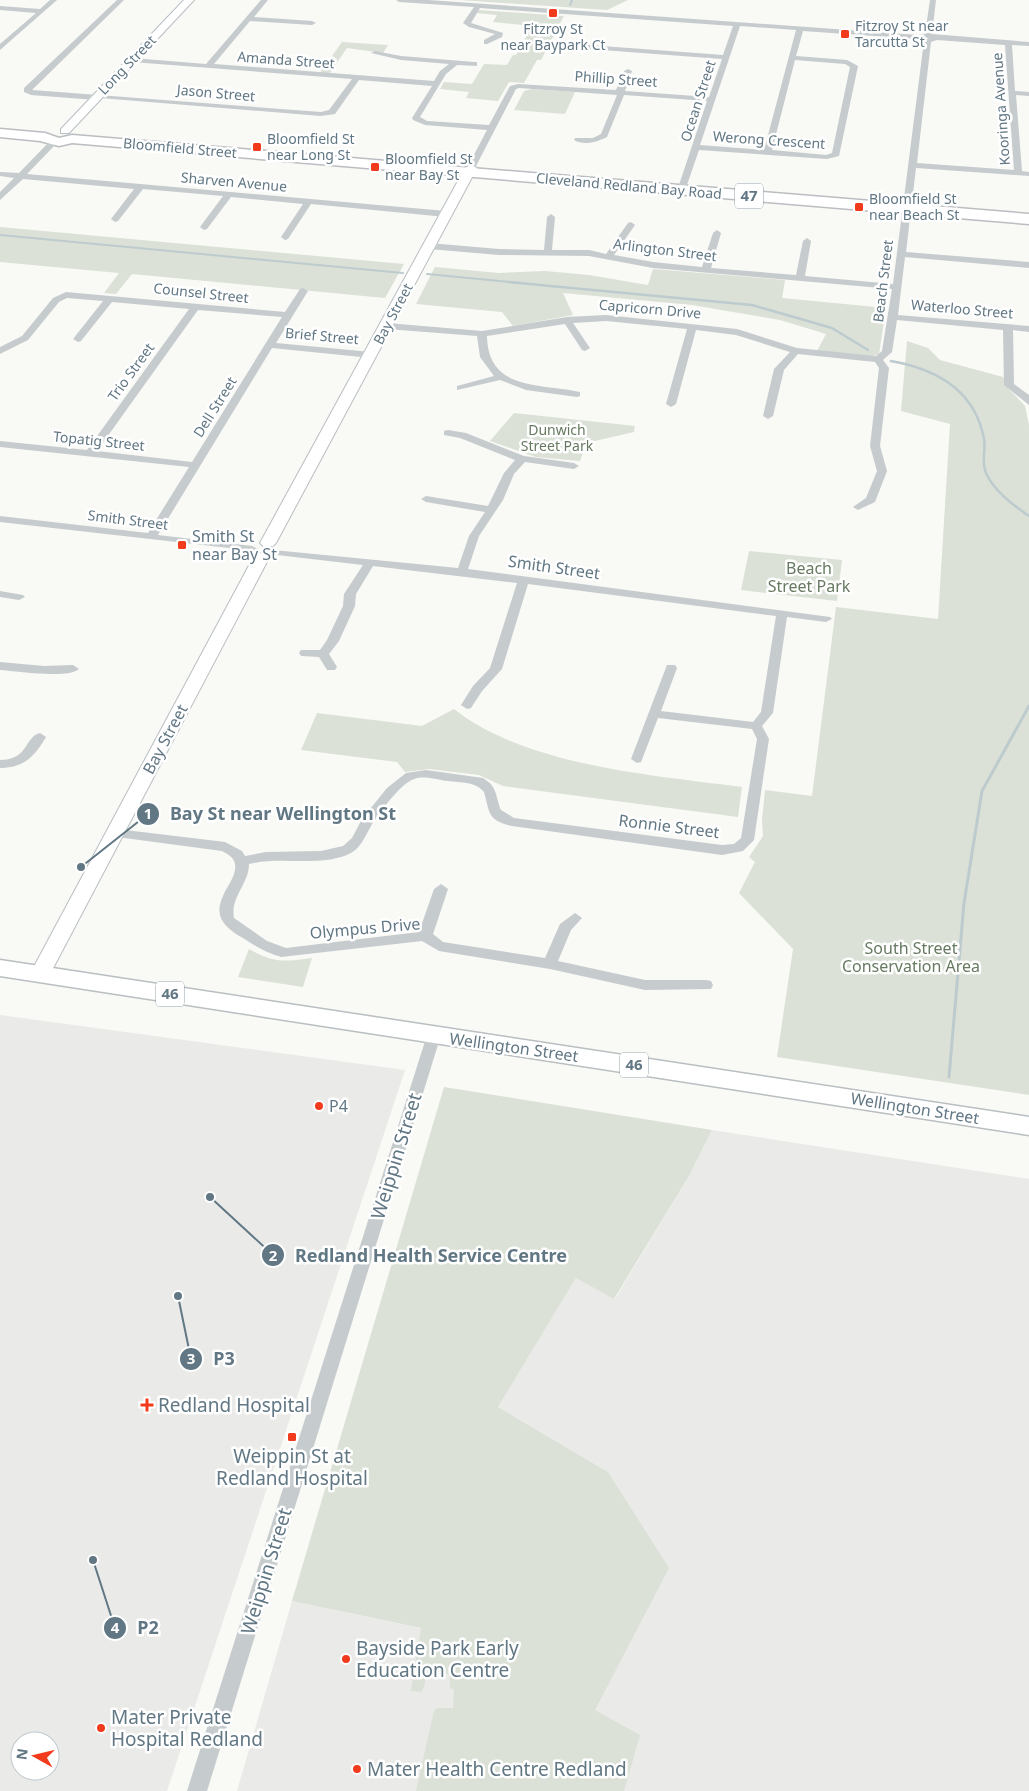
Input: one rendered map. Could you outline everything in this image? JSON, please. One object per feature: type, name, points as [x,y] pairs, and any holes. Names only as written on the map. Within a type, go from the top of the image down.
[{"type":"highway","name":"Bloomfield Street","points":[[0,131],[50,137],[70,135],[470,170]]},
{"type":"highway","name":"Cleveland Redland Bay Road","points":[[470,170],[684,185],[1029,219]]},
{"type":"highway","name":"Cleveland Redland Bay Road","points":[[470,170],[906,206],[1029,214]]},
{"type":"main road","name":"Wellington Street","points":[[0,968],[434,1036],[824,1092],[1029,1126]]},
{"type":"street","points":[[0,48],[54,0]]},
{"type":"street","name":"Jason Street","points":[[121,0],[27,90],[31,93],[321,114],[332,112],[357,78]]},
{"type":"street","name":"Long Street","points":[[70,135],[97,97],[190,0]]},
{"type":"street","points":[[208,66],[265,0]]},
{"type":"street","points":[[399,0],[1029,44]]},
{"type":"street","name":"Beach Street","points":[[878,359],[887,352],[893,317],[933,0]]},
{"type":"street","points":[[478,6],[467,23],[471,26],[499,33],[500,35],[487,42]]},
{"type":"street","points":[[0,8],[42,11]]},
{"type":"street","points":[[249,19],[312,23]]},
{"type":"street","name":"Ocean Street","points":[[684,185],[737,24]]},
{"type":"street","points":[[767,153],[800,29]]},
{"type":"street","name":"Kooringa Avenue","points":[[1008,43],[1018,174]]},
{"type":"street","points":[[562,45],[726,57]]},
{"type":"street","points":[[375,53],[401,58],[474,64]]},
{"type":"street","name":"Werong Crescent","points":[[696,147],[827,157],[836,154],[854,66],[847,62],[793,58]]},
{"type":"street","name":"Amanda Street","points":[[132,60],[438,84]]},
{"type":"street","points":[[457,62],[445,71],[416,118],[418,121],[492,128]]},
{"type":"street","points":[[578,140],[594,140],[604,135],[628,71]]},
{"type":"street","name":"Phillip Street","points":[[518,86],[712,99]]},
{"type":"street","name":"Bay Street","points":[[40,974],[117,833],[132,801],[265,550],[372,355],[513,88],[518,86]]},
{"type":"street","points":[[1013,92],[1029,94]]},
{"type":"street","points":[[0,197],[20,176],[50,137]]},
{"type":"street","points":[[912,165],[1029,174]]},
{"type":"street","name":"Sharven Avenue","points":[[0,174],[446,214]]},
{"type":"street","points":[[115,219],[140,188]]},
{"type":"street","points":[[204,227],[228,195]]},
{"type":"street","points":[[285,237],[308,202]]},
{"type":"street","points":[[548,252],[548,233],[551,217]]},
{"type":"street","points":[[609,256],[631,225]]},
{"type":"street","points":[[706,270],[717,233]]},
{"type":"street","points":[[800,278],[807,241]]},
{"type":"street","name":"Arlington Street","points":[[429,246],[499,252],[548,252],[609,256],[653,265],[896,287]]},
{"type":"street","points":[[900,254],[1029,265]]},
{"type":"street","name":"Dell Street","points":[[151,538],[303,291]]},
{"type":"street","name":"Counsel Street","points":[[0,351],[25,338],[59,297],[72,294],[288,315]]},
{"type":"street","points":[[78,339],[110,298]]},
{"type":"street","name":"Trio Street","points":[[90,454],[196,306]]},
{"type":"street","name":"Waterloo Street","points":[[893,317],[1029,329]]},
{"type":"street","name":"Capricorn Drive","points":[[387,326],[482,334],[567,320],[606,318],[737,332],[796,350],[878,359]]},
{"type":"street","points":[[567,320],[585,348]]},
{"type":"street","points":[[671,404],[692,327]]},
{"type":"street","points":[[1008,327],[1009,385],[1027,396]]},
{"type":"street","points":[[482,334],[482,351],[486,361],[501,377],[529,388],[577,394]]},
{"type":"street","name":"Brief Street","points":[[270,345],[372,355]]},
{"type":"street","points":[[768,416],[779,369],[796,350]]},
{"type":"street","points":[[858,507],[871,500],[882,470],[875,446],[884,368],[878,359]]},
{"type":"street","points":[[460,388],[501,377]]},
{"type":"street","points":[[448,433],[462,435],[522,459],[560,461],[574,466]]},
{"type":"street","name":"Topatig Street","points":[[0,444],[195,465]]},
{"type":"street","points":[[462,572],[474,536],[491,510],[509,473],[522,459]]},
{"type":"street","points":[[426,499],[491,510]]},
{"type":"street","name":"Smith Street","points":[[0,519],[151,538],[524,579],[774,611],[782,615],[826,619]]},
{"type":"street","points":[[323,654],[333,641],[349,606],[350,594],[354,586],[370,562]]},
{"type":"street","points":[[467,704],[477,689],[496,668],[524,579]]},
{"type":"street","points":[[0,594],[19,597]]},
{"type":"street","points":[[654,714],[756,726],[767,713],[782,615]]},
{"type":"street","points":[[305,652],[323,654]]},
{"type":"street","points":[[323,654],[331,667]]},
{"type":"street","points":[[0,666],[44,670],[73,669]]},
{"type":"street","points":[[637,759],[671,668]]},
{"type":"street","name":"Ronnie Street","points":[[243,861],[267,856],[337,854],[348,849],[357,842],[366,825],[399,781],[409,776],[425,773],[477,781],[488,786],[492,794],[492,810],[499,818],[512,822],[722,850],[738,848],[747,840],[763,739],[756,726]]},
{"type":"street","points":[[0,764],[21,762],[29,755],[40,738]]},
{"type":"street","points":[[117,833],[225,847],[238,853],[243,861]]},
{"type":"street","name":"Olympus Drive","points":[[243,861],[243,868],[226,906],[226,916],[230,924],[273,951],[286,954],[425,936],[439,946],[550,964],[645,985],[706,985]]},
{"type":"street","points":[[425,936],[441,889]]},
{"type":"street","points":[[550,964],[565,927],[575,918]]},
{"type":"street","name":"Weippin Street","points":[[196,1791],[434,1036]]},
{"type":"shaded area","name":"Redland Hospital","points":[[0,1015],[405,1070],[167,1791],[0,1791]]},
{"type":"shaded area","points":[[712,1130],[1029,1179],[1029,1791],[237,1791],[292,1601],[472,1639],[608,1472],[498,1407],[576,1278],[615,1299],[689,1176]]},
{"type":"green space","points":[[460,0],[628,0],[607,10]]},
{"type":"green space","points":[[478,10],[564,16],[541,60],[537,60],[524,83],[509,82],[498,101],[466,98],[469,92],[440,89],[444,82],[472,84],[484,64],[507,65],[513,55],[516,55],[532,26],[493,22],[497,15],[476,13]]},
{"type":"green space","points":[[342,42],[388,45],[383,53],[347,48],[329,74],[320,73]]},
{"type":"green space","points":[[532,89],[575,92],[565,114],[514,110],[524,91]]},
{"type":"green space","points":[[0,227],[404,264],[385,298],[132,274],[116,294],[104,293],[119,273],[0,262]]},
{"type":"green space","points":[[435,267],[499,273],[545,271],[589,275],[648,285],[653,269],[785,280],[782,298],[886,308],[879,354],[873,356],[817,351],[826,334],[780,320],[692,305],[563,293],[573,315],[513,326],[502,312],[416,304]]},
{"type":"green space","name":"South Street Conservation Area","points":[[907,341],[928,348],[940,360],[1003,377],[1008,388],[1025,406],[1029,425],[1029,1095],[777,1057],[793,949],[739,893],[755,862],[749,857],[763,836],[762,820],[765,790],[812,796],[836,607],[938,619],[950,424],[901,411]]},
{"type":"green space","name":"Dunwich Street Park","points":[[514,413],[635,426],[634,432],[586,443],[580,461],[536,457],[490,441]]},
{"type":"green space","name":"Beach Street Park","points":[[749,551],[842,560],[837,601],[741,590]]},
{"type":"green space","points":[[454,709],[483,728],[517,744],[553,756],[630,772],[742,787],[738,817],[503,786],[479,775],[429,769],[405,772],[397,762],[301,750],[317,713],[422,726]]},
{"type":"green space","points":[[249,949],[265,957],[279,960],[312,958],[303,987],[238,977]]},
{"type":"green space","points":[[444,1087],[712,1130],[689,1176],[614,1299],[576,1278],[498,1407],[608,1472],[669,1568],[595,1710],[640,1735],[624,1791],[416,1791],[434,1711],[438,1708],[453,1708],[454,1689],[450,1688],[450,1674],[426,1674],[424,1687],[421,1692],[411,1691],[421,1628],[292,1601]]},
{"type":"waterway","points":[[570,5],[572,0]]},
{"type":"waterway","points":[[0,235],[403,273]]},
{"type":"waterway","points":[[427,274],[521,283]]},
{"type":"waterway","points":[[508,282],[752,305],[832,328],[868,350]]},
{"type":"waterway","points":[[891,361],[938,376],[962,395],[972,407],[979,422],[984,439],[985,469],[989,480],[1004,497],[1029,516]]},
{"type":"waterway","points":[[949,1077],[964,903],[982,791],[1029,706]]},
{"type":"place","name":"Fitzroy St near Baypark Ct","points":[[553,13]]},
{"type":"place","name":"Fitzroy St near Tarcutta St","points":[[845,34]]},
{"type":"place","name":"Bloomfield St near Long St","points":[[257,147]]},
{"type":"place","name":"Bloomfield St near Bay St","points":[[375,167]]},
{"type":"place","name":"Bloomfield St near Beach St","points":[[859,207]]},
{"type":"place","name":"Smith St near Bay St","points":[[182,545]]},
{"type":"place","name":"Bay St near Wellington St","points":[[81,867]]},
{"type":"place","name":"P4","points":[[319,1106]]},
{"type":"place","name":"Redland Health Service Centre","points":[[210,1197]]},
{"type":"place","name":"P3","points":[[178,1296]]},
{"type":"place","name":"Redland Hospital","points":[[147,1405]]},
{"type":"place","name":"Weippin St at Redland Hospital","points":[[292,1437]]},
{"type":"place","name":"P2","points":[[93,1560]]},
{"type":"place","name":"Bayside Park Early Education Centre","points":[[346,1659]]},
{"type":"place","name":"Mater Private Hospital Redland","points":[[101,1728]]},
{"type":"place","name":"Mater Health Centre Redland","points":[[357,1769]]}]
